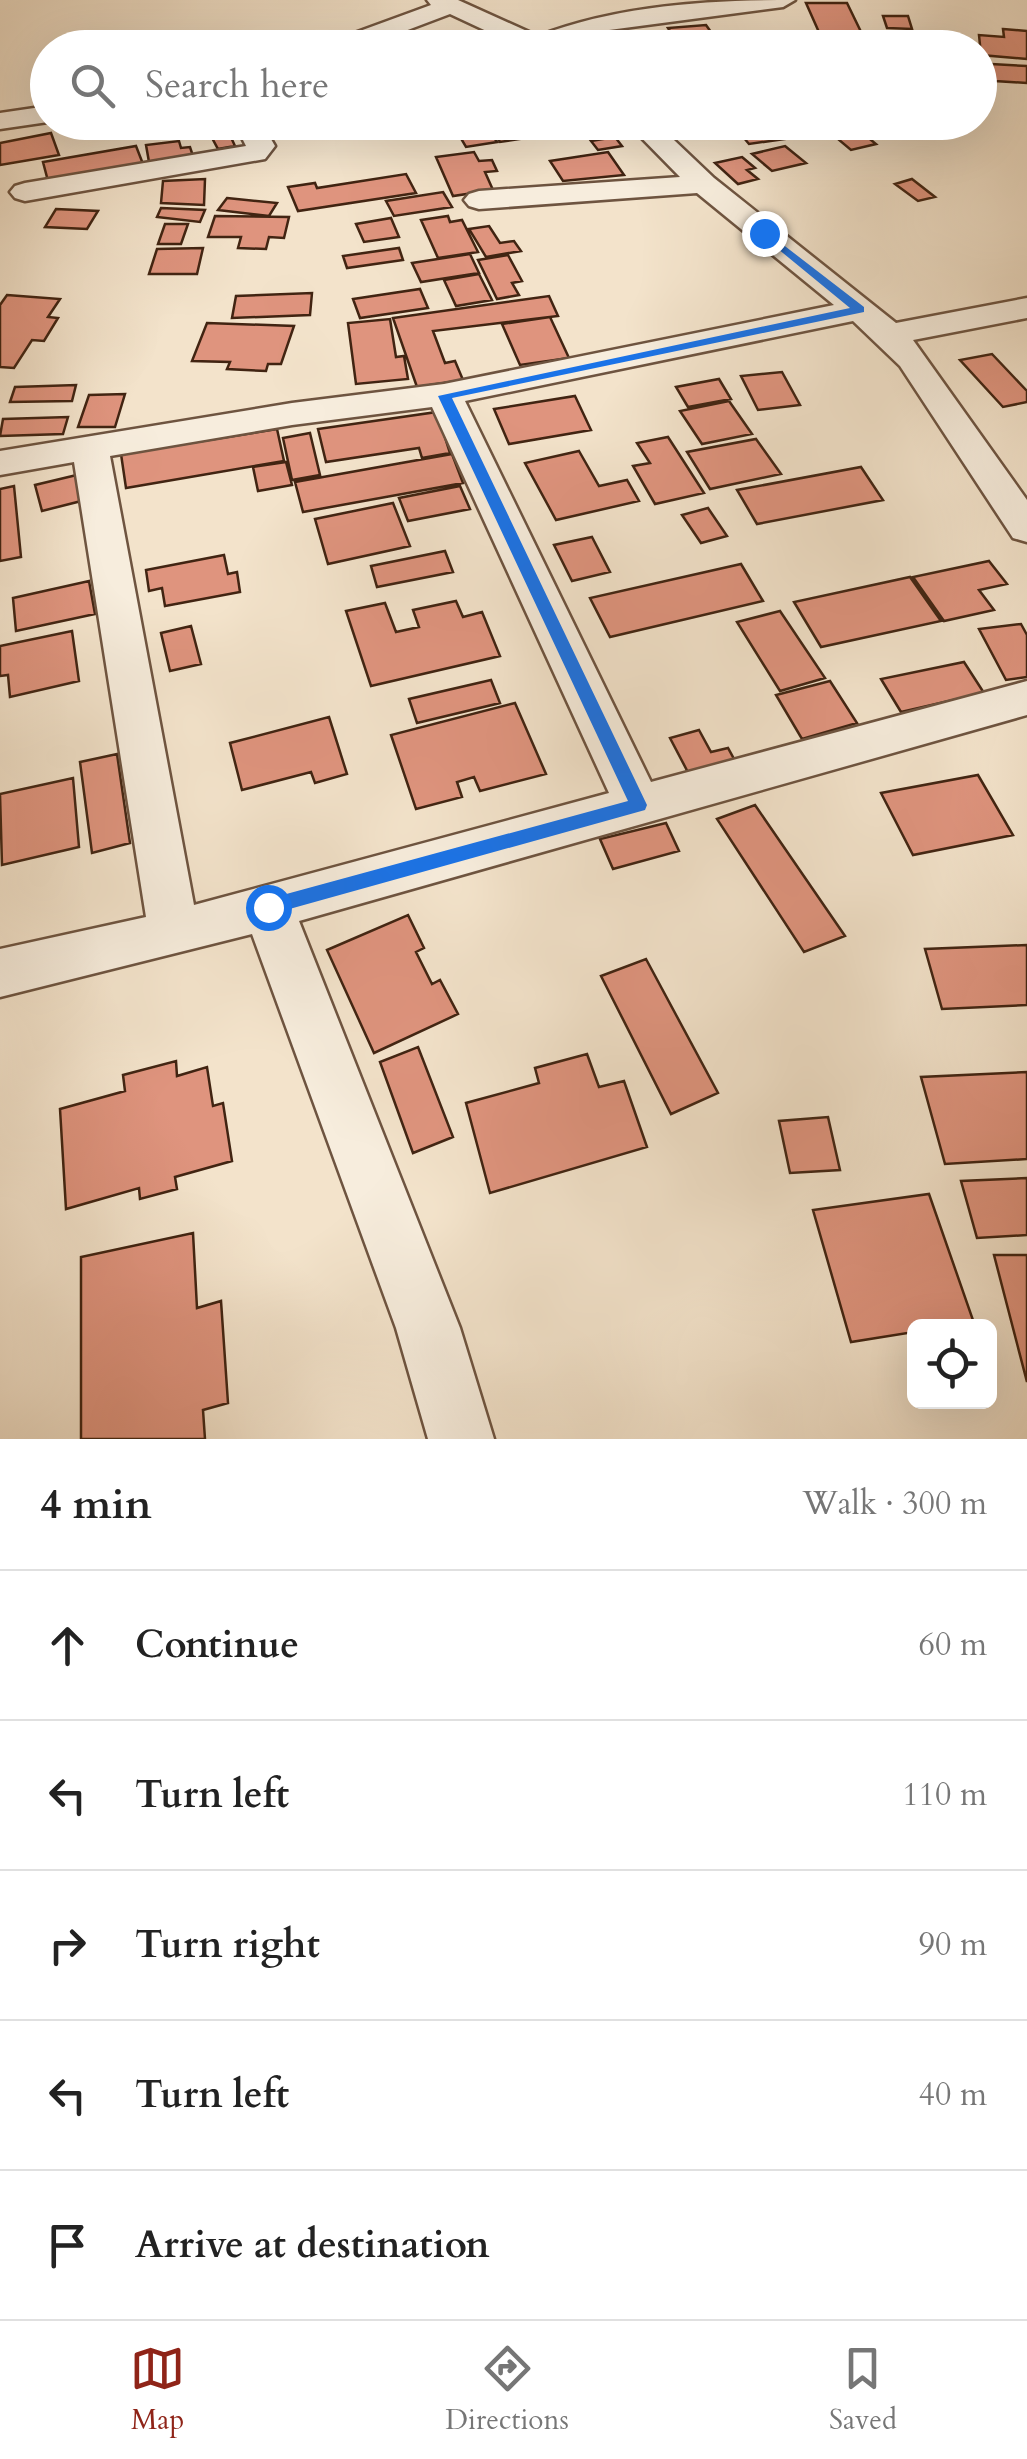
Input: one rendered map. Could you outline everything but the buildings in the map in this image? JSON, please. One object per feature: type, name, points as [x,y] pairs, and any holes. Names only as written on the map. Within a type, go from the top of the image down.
[{"type":"street","points":[[579,30],[590,25],[783,0]]},
{"type":"street","points":[[379,30],[444,3],[506,30]]},
{"type":"street","points":[[0,121],[30,117]]},
{"type":"street","points":[[26,192],[256,153],[261,146],[258,140]]},
{"type":"street","points":[[659,140],[704,184],[889,334],[913,360],[1027,529]]},
{"type":"street","points":[[479,200],[704,184]]},
{"type":"street","points":[[889,334],[1027,308]]},
{"type":"street","points":[[0,463],[292,414],[444,396],[860,310]]},
{"type":"street","points":[[444,396],[638,805]]},
{"type":"street","points":[[90,447],[174,933]]},
{"type":"street","points":[[0,973],[174,933],[1027,698]]},
{"type":"street","points":[[268,907],[428,1328],[461,1439]]},
{"type":"route","points":[[268,907],[638,805],[444,396],[860,310],[764,233]]}]
